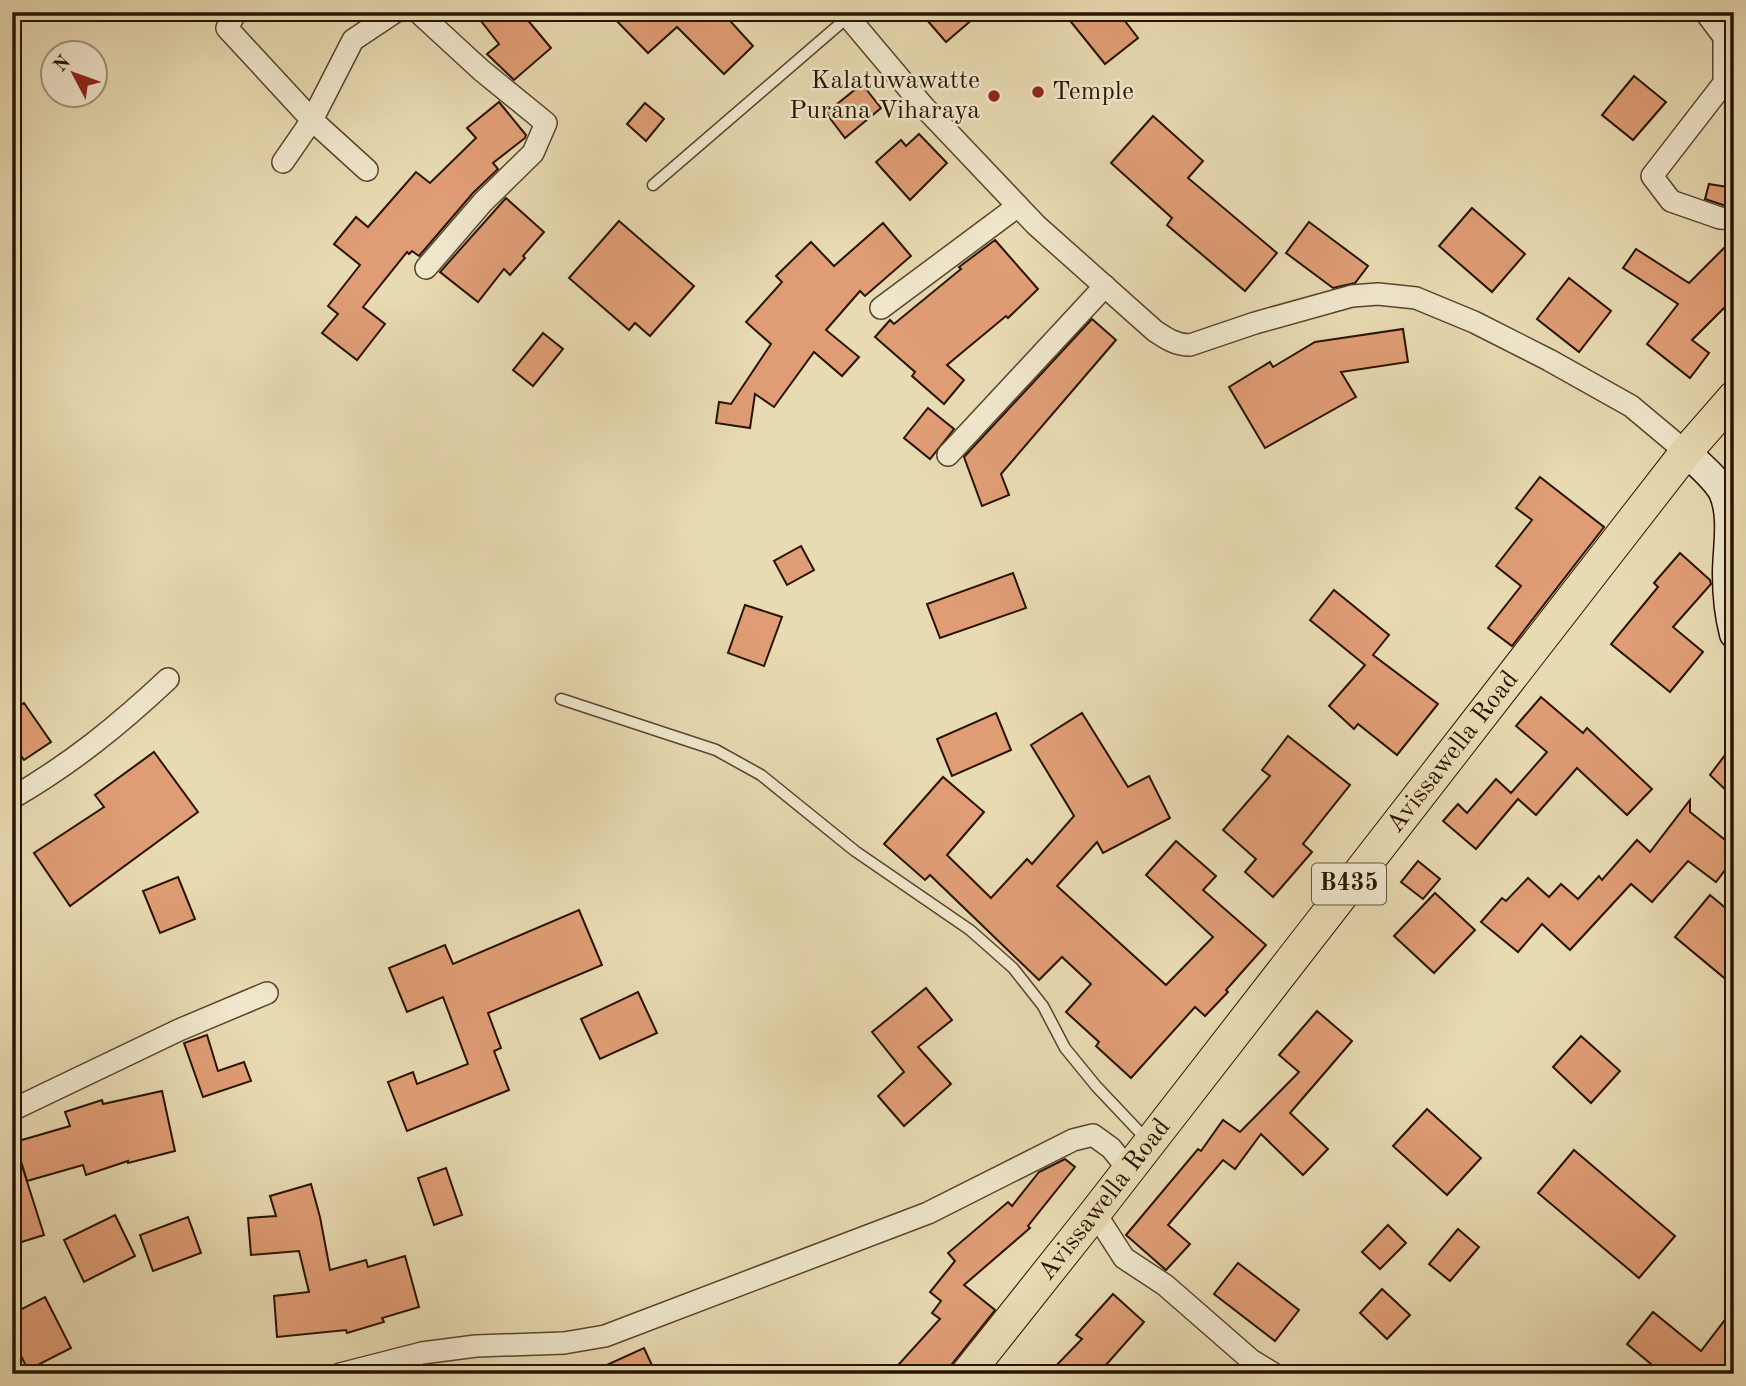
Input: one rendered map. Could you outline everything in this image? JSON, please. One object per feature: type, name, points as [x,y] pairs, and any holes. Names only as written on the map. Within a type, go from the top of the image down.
[{"type":"main road","name":"Avissawella Road","points":[[967,1374],[1686,452],[1734,397]]},
{"type":"street","points":[[236,12],[227,28],[312,120],[367,170]]},
{"type":"street","points":[[283,162],[312,120],[353,40],[395,12]]},
{"type":"street","points":[[418,12],[481,70],[546,123],[533,153],[482,202],[426,268]]},
{"type":"street","points":[[1706,13],[1724,37],[1724,83],[1652,177],[1671,201],[1720,218],[1734,219]]},
{"type":"street","points":[[846,15],[924,107],[1018,206],[1155,331],[1180,345],[1190,345],[1255,323],[1353,296],[1378,293],[1416,298],[1474,322],[1631,406],[1686,452],[1707,472],[1723,493],[1729,523],[1727,576],[1734,634]]},
{"type":"street","points":[[881,308],[1018,206]]},
{"type":"street","points":[[948,455],[1105,286]]},
{"type":"street","points":[[12,798],[54,774],[119,725],[168,679]]},
{"type":"street","points":[[12,1111],[179,1030],[267,993]]},
{"type":"street","points":[[340,1374],[422,1353],[476,1346],[564,1343],[604,1336],[928,1213],[1073,1140],[1093,1135],[1111,1148],[1128,1169]]},
{"type":"street","points":[[1095,1213],[1124,1258],[1165,1284],[1251,1360],[1274,1374]]},
{"type":"lane","points":[[653,185],[846,15]]},
{"type":"lane","points":[[561,699],[716,750],[761,775],[855,851],[970,930],[1013,968],[1043,1006],[1065,1048],[1096,1086],[1149,1142]]},
{"type":"building","points":[[474,12],[521,12],[551,48],[514,80],[487,54],[499,44]]},
{"type":"building","points":[[608,12],[722,12],[753,46],[724,74],[677,27],[648,53]]},
{"type":"building","points":[[920,12],[981,12],[946,42]]},
{"type":"building","points":[[1063,12],[1118,12],[1138,38],[1105,64]]},
{"type":"building","points":[[1634,76],[1666,102],[1633,140],[1602,115]]},
{"type":"building","points":[[862,84],[881,108],[845,138],[826,113]]},
{"type":"building","points":[[499,102],[526,135],[525,138],[493,163],[498,169],[473,193],[419,256],[412,251],[409,254],[407,252],[363,307],[385,324],[357,360],[322,333],[338,314],[328,306],[360,265],[334,244],[356,217],[368,227],[416,172],[430,183],[476,138],[467,128]]},
{"type":"building","points":[[645,103],[664,119],[646,141],[627,124]]},
{"type":"building","points":[[1153,116],[1203,161],[1188,178],[1277,253],[1245,291],[1167,225],[1172,218],[1111,163]]},
{"type":"building","points":[[919,134],[947,163],[910,200],[876,162],[901,140],[906,146]]},
{"type":"building","points":[[1709,184],[1734,188],[1734,206],[1705,199]]},
{"type":"building","points":[[506,198],[544,232],[510,275],[504,269],[478,302],[440,272]]},
{"type":"building","points":[[1472,208],[1525,254],[1492,292],[1439,246]]},
{"type":"building","points":[[619,221],[694,286],[650,336],[635,323],[629,330],[569,278]]},
{"type":"building","points":[[1309,222],[1368,266],[1355,283],[1333,288],[1286,253]]},
{"type":"building","points":[[883,223],[911,256],[865,296],[860,291],[826,330],[859,357],[842,376],[814,352],[774,407],[755,394],[750,428],[716,423],[719,402],[731,404],[771,344],[746,322],[782,282],[776,276],[811,242],[834,266]]},
{"type":"building","points":[[1734,238],[1734,298],[1692,340],[1709,353],[1690,378],[1647,344],[1678,304],[1623,268],[1636,249],[1689,283]]},
{"type":"building","points":[[995,240],[1038,289],[1008,318],[1006,316],[947,365],[964,380],[944,404],[912,376],[915,372],[875,337],[890,320],[894,324],[961,269],[959,267]]},
{"type":"building","points":[[1569,278],[1611,311],[1579,352],[1537,319]]},
{"type":"building","points":[[1092,319],[1116,340],[1001,474],[1009,495],[982,506],[964,457]]},
{"type":"building","points":[[1403,329],[1408,362],[1341,372],[1356,397],[1265,448],[1229,387],[1270,362],[1273,367],[1315,342]]},
{"type":"building","points":[[543,333],[563,349],[533,386],[513,370]]},
{"type":"building","points":[[928,408],[954,429],[930,459],[904,438]]},
{"type":"building","points":[[1540,477],[1604,527],[1512,646],[1488,628],[1521,586],[1496,566],[1532,520],[1516,508]]},
{"type":"building","points":[[801,546],[814,570],[787,585],[774,561]]},
{"type":"building","points":[[1680,553],[1710,580],[1711,584],[1673,627],[1703,652],[1670,692],[1611,644],[1658,587],[1654,583]]},
{"type":"building","points":[[1013,573],[1026,608],[940,638],[927,604]]},
{"type":"building","points":[[1334,590],[1389,635],[1373,655],[1438,704],[1397,755],[1358,724],[1354,729],[1329,706],[1365,665],[1310,620]]},
{"type":"building","points":[[745,605],[782,617],[764,666],[728,653]]},
{"type":"building","points":[[1541,697],[1583,733],[1587,728],[1652,789],[1627,815],[1577,768],[1536,815],[1518,799],[1476,849],[1443,821],[1458,804],[1467,813],[1496,779],[1511,793],[1547,752],[1516,726]]},
{"type":"building","points":[[24,703],[51,742],[24,760],[12,743],[12,712]]},
{"type":"building","points":[[996,713],[1011,750],[952,776],[937,739]]},
{"type":"building","points":[[1082,713],[1128,787],[1149,776],[1170,818],[1103,853],[1097,842],[1057,886],[1166,985],[1213,937],[1146,875],[1176,841],[1216,876],[1203,890],[1266,945],[1205,1016],[1195,1007],[1131,1078],[1096,1046],[1099,1042],[1066,1012],[1091,984],[1062,957],[1039,980],[930,875],[925,880],[884,844],[943,777],[984,812],[947,855],[991,898],[1027,859],[1032,864],[1074,816],[1031,745]]},
{"type":"building","points":[[1288,736],[1350,785],[1303,844],[1312,852],[1273,897],[1245,872],[1256,859],[1223,830],[1270,776],[1262,770]]},
{"type":"building","points":[[1734,743],[1734,798],[1710,775]]},
{"type":"building","points":[[154,752],[198,812],[70,906],[34,853],[104,807],[95,795]]},
{"type":"building","points":[[1690,800],[1690,812],[1734,847],[1734,858],[1716,882],[1688,861],[1652,902],[1631,884],[1570,950],[1542,924],[1518,952],[1481,922],[1502,898],[1506,901],[1528,878],[1549,897],[1561,884],[1578,899],[1599,876],[1602,880],[1637,840],[1650,852]]},
{"type":"building","points":[[1418,861],[1440,879],[1423,899],[1401,882]]},
{"type":"building","points":[[178,877],[195,919],[160,933],[143,891]]},
{"type":"building","points":[[1435,893],[1475,930],[1434,973],[1394,936]]},
{"type":"building","points":[[1710,895],[1734,915],[1734,986],[1675,937]]},
{"type":"building","points":[[579,910],[602,965],[488,1013],[501,1048],[494,1051],[509,1090],[407,1131],[388,1082],[413,1072],[417,1084],[468,1064],[443,997],[407,1012],[389,968],[445,945],[453,964]]},
{"type":"building","points":[[926,988],[952,1020],[918,1047],[951,1084],[904,1126],[878,1096],[904,1072],[872,1032]]},
{"type":"building","points":[[638,992],[657,1033],[600,1059],[581,1019]]},
{"type":"building","points":[[1317,1011],[1352,1041],[1290,1113],[1328,1149],[1303,1175],[1261,1134],[1235,1169],[1223,1160],[1168,1225],[1190,1244],[1166,1270],[1126,1235],[1198,1149],[1201,1151],[1223,1120],[1240,1132],[1299,1072],[1279,1055]]},
{"type":"building","points":[[207,1035],[218,1071],[244,1062],[251,1081],[203,1097],[184,1043]]},
{"type":"building","points":[[1581,1036],[1620,1071],[1591,1103],[1553,1067]]},
{"type":"building","points":[[162,1091],[175,1151],[128,1161],[86,1175],[83,1165],[27,1181],[15,1142],[70,1126],[65,1112],[102,1100],[103,1104]]},
{"type":"building","points":[[1427,1109],[1481,1158],[1447,1195],[1393,1146]]},
{"type":"building","points":[[12,1150],[17,1150],[44,1235],[12,1245]]},
{"type":"building","points":[[1574,1150],[1675,1236],[1639,1278],[1538,1193]]},
{"type":"building","points":[[1065,1159],[1075,1167],[1028,1226],[1030,1228],[964,1285],[995,1310],[944,1374],[890,1374],[940,1319],[932,1313],[941,1301],[930,1292],[955,1261],[948,1253],[1008,1202],[1012,1206],[1039,1172]]},
{"type":"building","points":[[446,1168],[462,1215],[434,1225],[418,1178]]},
{"type":"building","points":[[311,1184],[330,1270],[366,1260],[368,1267],[405,1256],[419,1307],[382,1318],[384,1322],[347,1333],[346,1330],[277,1337],[274,1296],[309,1292],[299,1251],[251,1255],[248,1218],[276,1216],[270,1196]]},
{"type":"building","points":[[115,1215],[135,1256],[84,1282],[64,1240]]},
{"type":"building","points":[[188,1217],[201,1253],[153,1271],[140,1235]]},
{"type":"building","points":[[1388,1225],[1406,1243],[1380,1269],[1362,1252]]},
{"type":"building","points":[[1458,1229],[1479,1247],[1450,1281],[1429,1264]]},
{"type":"building","points":[[1238,1263],[1299,1310],[1275,1341],[1214,1294]]},
{"type":"building","points":[[1382,1289],[1410,1315],[1387,1339],[1360,1313]]},
{"type":"building","points":[[1113,1294],[1144,1322],[1098,1374],[1048,1374],[1082,1339],[1076,1335]]},
{"type":"building","points":[[45,1297],[71,1348],[28,1370],[12,1338],[12,1314]]},
{"type":"building","points":[[1734,1308],[1734,1374],[1663,1374],[1627,1344],[1653,1312],[1701,1351]]},
{"type":"building","points":[[644,1348],[656,1374],[587,1374]]},
{"type":"place","name":"Temple","points":[[1038,92]]},
{"type":"place","name":"Kalatuwawatte Purana Viharaya","points":[[994,96]]}]
